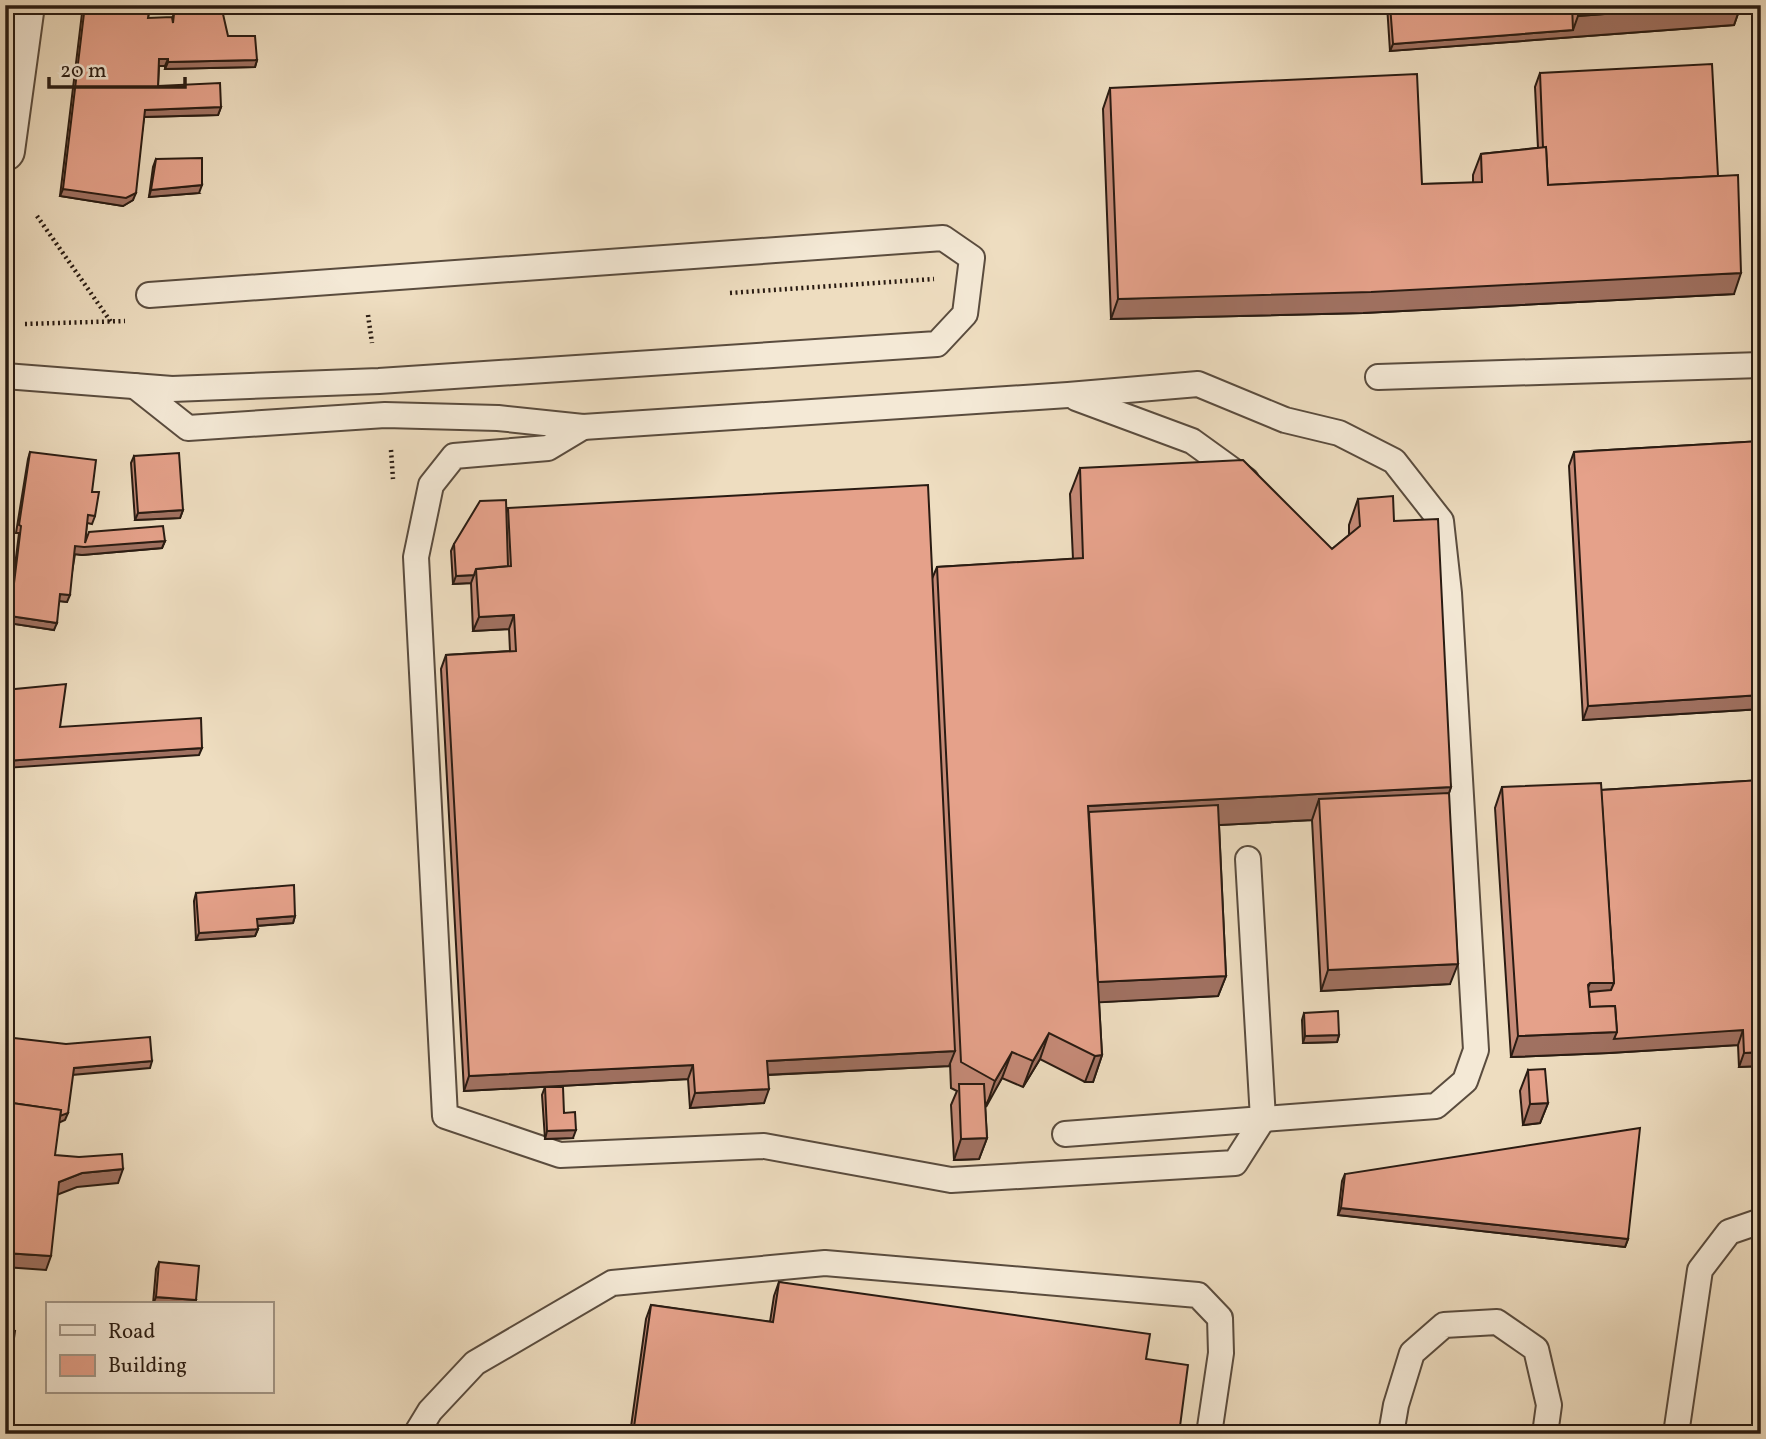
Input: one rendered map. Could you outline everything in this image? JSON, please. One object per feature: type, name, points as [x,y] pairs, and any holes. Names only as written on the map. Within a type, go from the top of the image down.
[{"type":"street","points":[[5,151],[25,5]]},
{"type":"lane","points":[[5,376],[172,389],[379,381],[937,344],[965,314],[972,258],[943,238],[149,295]]},
{"type":"lane","points":[[1378,377],[1761,365]]},
{"type":"lane","points":[[135,386],[188,428],[385,415],[498,418],[583,427],[1198,384],[1285,420],[1339,433],[1394,461],[1441,521],[1449,593],[1476,1050],[1465,1081],[1436,1105],[1065,1134]]},
{"type":"lane","points":[[1068,395],[1192,441],[1260,490]]},
{"type":"lane","points":[[583,427],[548,448],[454,456],[430,485],[416,557],[445,1116],[560,1155],[764,1146],[951,1180],[1235,1163],[1263,1119],[1248,859]]},
{"type":"lane","points":[[1676,1434],[1700,1270],[1729,1232],[1761,1221]]},
{"type":"lane","points":[[416,1434],[430,1411],[475,1363],[612,1283],[825,1263],[1198,1295],[1220,1318],[1222,1353],[1209,1434]]},
{"type":"lane","points":[[1391,1434],[1396,1405],[1412,1353],[1444,1325],[1497,1322],[1536,1349],[1549,1405],[1545,1434]]},
{"type":"path","points":[[37,216],[112,323]]},
{"type":"path","points":[[367,308],[372,343]]},
{"type":"path","points":[[390,438],[394,486]]},
{"type":"building","points":[[85,5],[150,5],[148,18],[172,17],[173,23],[174,14],[223,14],[228,36],[255,36],[257,60],[168,62],[168,59],[159,59],[158,86],[220,83],[221,107],[145,110],[136,193],[126,198],[63,189]]},
{"type":"building","points":[[1390,5],[1572,5],[1573,30],[1393,44]]},
{"type":"building","points":[[1577,5],[1726,5],[1578,16]]},
{"type":"building","points":[[1712,64],[1718,176],[1548,185],[1546,147],[1543,148],[1540,73]]},
{"type":"building","points":[[1417,74],[1422,184],[1482,182],[1481,154],[1546,147],[1548,185],[1738,175],[1741,273],[1371,292],[1118,299],[1110,88]]},
{"type":"building","points":[[202,158],[202,185],[151,190],[156,159]]},
{"type":"building","points":[[1761,441],[1761,695],[1588,706],[1574,452]]},
{"type":"building","points":[[30,452],[96,460],[92,492],[99,492],[95,516],[88,515],[85,543],[89,532],[163,526],[165,541],[75,546],[70,595],[60,594],[57,623],[10,616]]},
{"type":"building","points":[[179,453],[183,510],[138,513],[134,456]]},
{"type":"building","points":[[1243,460],[1332,549],[1360,526],[1358,499],[1393,496],[1394,521],[1438,519],[1451,787],[1088,806],[1102,1055],[1095,1056],[1049,1033],[1033,1061],[1012,1052],[995,1081],[961,1062],[937,567],[1083,558],[1080,468]]},
{"type":"building","points":[[928,485],[955,1051],[767,1061],[769,1089],[695,1093],[693,1065],[469,1076],[446,655],[516,651],[514,615],[479,617],[476,569],[511,566],[508,508]]},
{"type":"building","points":[[506,500],[508,566],[476,569],[474,575],[456,576],[454,544],[480,501]]},
{"type":"building","points":[[66,684],[60,727],[201,718],[202,748],[5,761],[5,690]]},
{"type":"building","points":[[1761,780],[1761,1052],[1744,1053],[1743,1030],[1614,1039],[1617,1032],[1615,1006],[1590,1007],[1589,992],[1611,990],[1614,983],[1601,790]]},
{"type":"building","points":[[1601,783],[1614,983],[1588,985],[1590,1007],[1615,1006],[1617,1032],[1518,1036],[1502,787]]},
{"type":"building","points":[[1449,793],[1458,964],[1328,970],[1319,799]]},
{"type":"building","points":[[1218,805],[1226,976],[1098,982],[1089,812]]},
{"type":"building","points":[[294,885],[295,916],[257,919],[258,929],[199,933],[196,893]]},
{"type":"building","points":[[1338,1011],[1339,1035],[1305,1036],[1304,1013]]},
{"type":"building","points":[[5,1037],[66,1044],[150,1037],[152,1061],[74,1068],[68,1113],[60,1116],[61,1110],[5,1102]]},
{"type":"building","points":[[1545,1069],[1548,1103],[1530,1104],[1528,1070]]},
{"type":"building","points":[[959,1084],[984,1084],[987,1138],[961,1139]]},
{"type":"building","points":[[545,1087],[563,1087],[564,1113],[575,1112],[576,1130],[547,1131]]},
{"type":"building","points":[[5,1102],[61,1110],[55,1155],[79,1157],[122,1154],[123,1169],[82,1173],[59,1182],[51,1256],[5,1253]]},
{"type":"building","points":[[1640,1128],[1628,1239],[1341,1208],[1345,1174]]},
{"type":"building","points":[[159,1262],[199,1266],[196,1300],[156,1297]]},
{"type":"building","points":[[779,1282],[1150,1334],[1146,1359],[1188,1365],[1179,1434],[633,1434],[651,1305],[773,1322]]},
{"type":"building","points":[[5,1330],[15,1331],[5,1403]]}]
